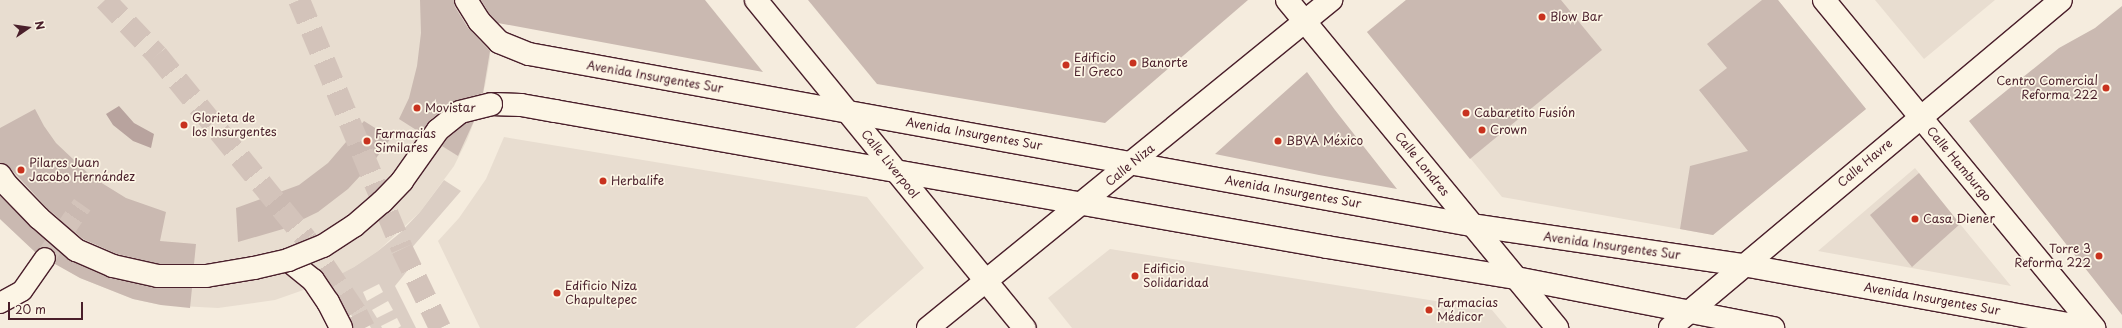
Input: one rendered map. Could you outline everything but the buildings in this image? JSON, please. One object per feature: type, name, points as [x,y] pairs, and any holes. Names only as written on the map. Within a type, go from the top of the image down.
[{"type":"main road","name":"Avenida Insurgentes Sur","points":[[466,0],[479,21],[499,42],[529,54],[1471,224],[1743,265],[2090,328]]},
{"type":"main road","name":"Calle Liverpool","points":[[756,0],[1024,328]]},
{"type":"main road","name":"Calle Londres","points":[[1287,0],[1557,328]]},
{"type":"main road","name":"Calle Niza","points":[[928,328],[1134,162],[1331,0]]},
{"type":"main road","name":"Calle Hamburgo","points":[[1824,0],[2094,328]]},
{"type":"main road","name":"Calle Havre","points":[[1670,328],[1743,265],[2062,0]]},
{"type":"main road","points":[[0,175],[6,184],[39,218],[76,250],[113,266],[158,276],[206,276],[254,268],[288,260],[323,246],[354,226],[382,202],[402,181],[438,130],[460,112],[491,104],[521,105],[1327,247],[1516,278],[1773,328]]},
{"type":"main road","points":[[288,260],[313,280],[328,302],[341,328]]},
{"type":"street","points":[[0,303],[22,291],[45,258]]},
{"type":"shaded area","name":"Glorieta de los Insurgentes","points":[[0,0],[491,0],[490,58],[485,86],[477,114],[467,140],[454,166],[420,212],[378,251],[329,281],[275,300],[218,308],[161,305],[133,299],[80,278],[31,248],[0,219]]},
{"type":"shaded area","points":[[1406,0],[1778,0],[1866,109],[1713,235],[1502,197],[1367,32]]},
{"type":"shaded area","points":[[1875,0],[1995,0],[1924,59]]},
{"type":"shaded area","points":[[119,106],[134,123],[154,134],[151,148],[133,141],[113,125],[106,114]]},
{"type":"shaded area","points":[[504,137],[867,197],[924,268],[855,328],[480,328],[438,241],[459,218],[486,179]]},
{"type":"shaded area","points":[[1915,168],[1960,224],[2011,286],[1818,251]]},
{"type":"shaded area","points":[[444,180],[461,191],[403,258],[408,270],[395,286],[416,328],[398,328],[401,326],[397,318],[381,326],[382,328],[371,328],[364,314],[354,319],[339,298],[324,283],[354,267],[378,251],[400,233],[420,212]],"holes":[[[379,284],[383,292],[367,301],[363,292]],[[388,301],[393,310],[377,318],[372,310]]]},
{"type":"shaded area","points":[[1110,249],[1492,310],[1507,328],[1072,328],[1048,298]]},
{"type":"tunnel","points":[[105,0],[157,55],[306,239],[357,314],[364,328]]},
{"type":"tunnel","points":[[299,0],[402,249],[440,328]]},
{"type":"tunnel","points":[[45,258],[82,205]]},
{"type":"place","name":"Blow Bar","points":[[1542,17]]},
{"type":"place","name":"Banorte","points":[[1133,63]]},
{"type":"place","name":"Edificio El Greco","points":[[1066,65]]},
{"type":"place","name":"Centro Comercial Reforma 222","points":[[2106,88]]},
{"type":"place","name":"Movistar","points":[[417,108]]},
{"type":"place","name":"Cabaretito Fusión","points":[[1466,113]]},
{"type":"place","name":"Glorieta de los Insurgentes","points":[[184,125]]},
{"type":"place","name":"Crown","points":[[1482,130]]},
{"type":"place","name":"Farmacias Similares","points":[[367,141]]},
{"type":"place","name":"BBVA México","points":[[1278,141]]},
{"type":"place","name":"Pilares Juan Jacobo Hernández","points":[[21,170]]},
{"type":"place","name":"Herbalife","points":[[603,181]]},
{"type":"place","name":"Casa Diener","points":[[1915,219]]},
{"type":"place","name":"Torre 3 Reforma 222","points":[[2099,256]]},
{"type":"place","name":"Edificio Solidaridad","points":[[1135,276]]},
{"type":"place","name":"Edificio Niza Chapultepec","points":[[557,293]]},
{"type":"place","name":"Farmacias Médicor","points":[[1429,310]]}]
